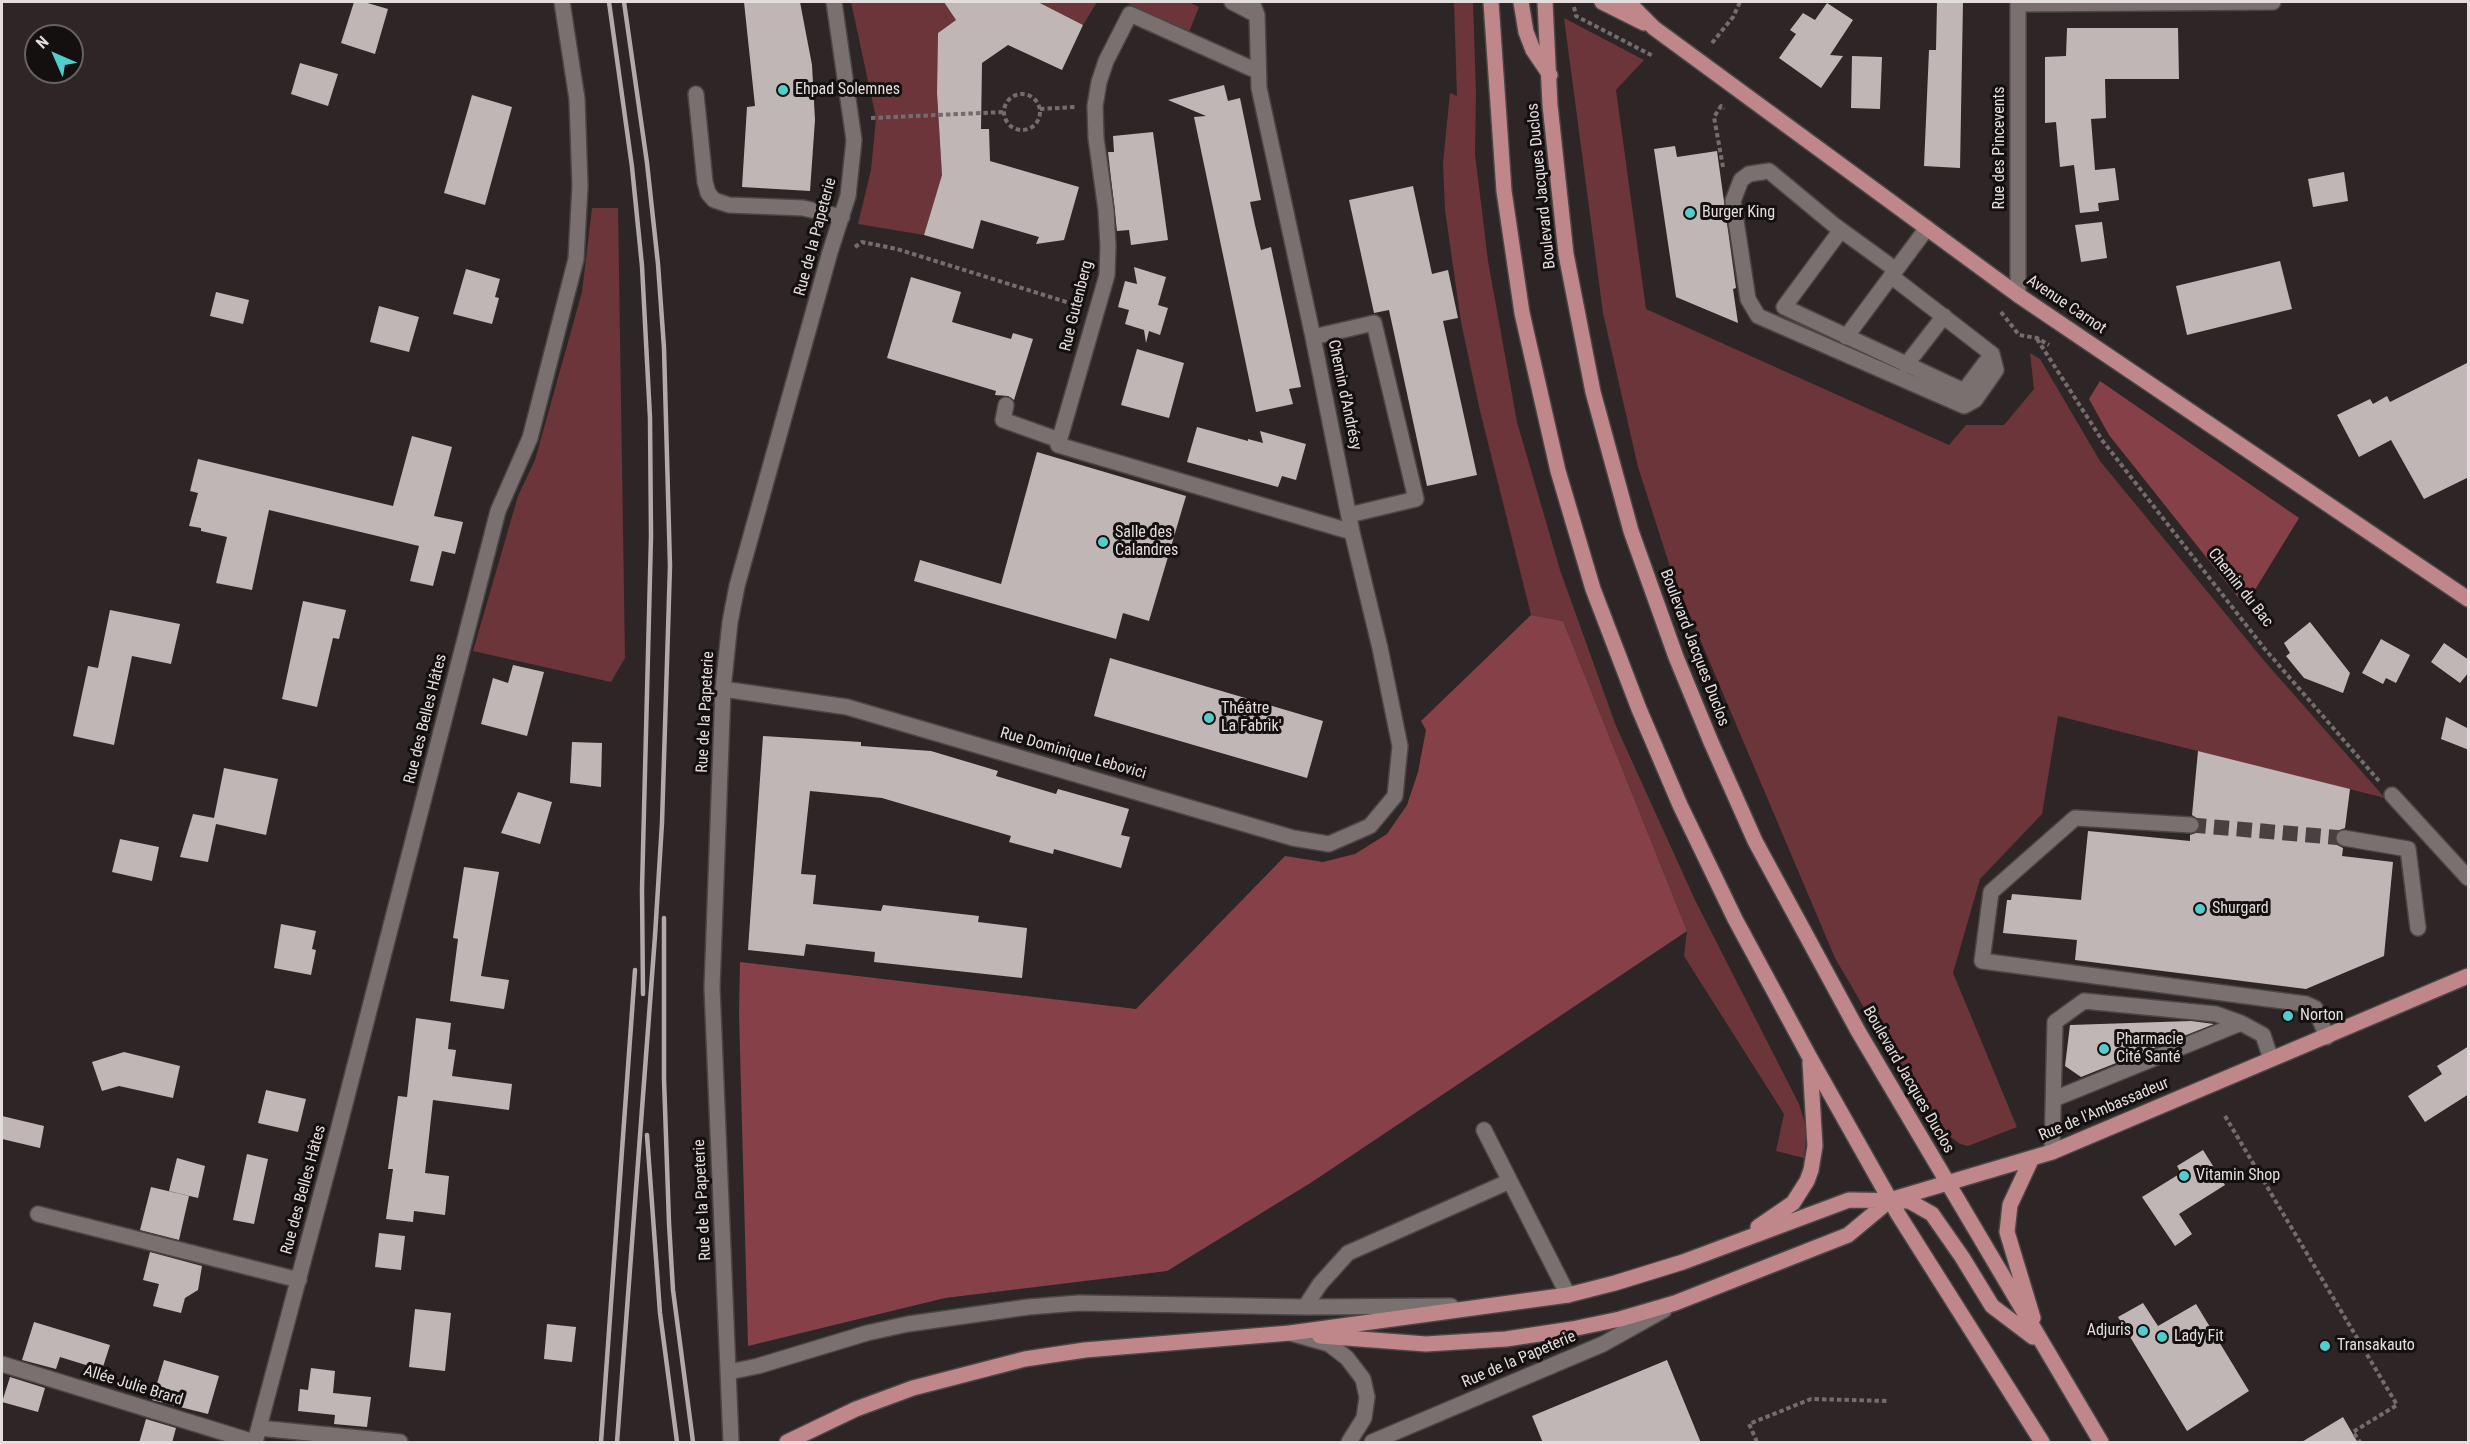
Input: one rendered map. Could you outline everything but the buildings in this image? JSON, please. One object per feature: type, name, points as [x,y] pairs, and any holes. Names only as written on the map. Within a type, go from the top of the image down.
[{"type":"main road","points":[[1491,2],[1504,191],[1522,313],[1558,471],[1593,589],[1639,709],[1680,805],[1735,919],[1890,1200],[2042,1443]]},
{"type":"main road","points":[[1521,2],[1526,32],[1533,50],[1550,75]]},
{"type":"main road","name":"Boulevard Jacques Duclos","points":[[1545,2],[1550,105],[1566,254],[1593,392],[1631,531],[1676,657],[1755,841],[1858,1031],[2040,1341]]},
{"type":"main road","name":"Avenue Carnot","points":[[1602,2],[1654,28]]},
{"type":"main road","name":"Avenue Carnot","points":[[1628,2],[1654,28],[2018,295],[2469,599]]},
{"type":"main road","name":"Rue de l'Ambassadeur","points":[[1890,1200],[2052,1152],[2469,976]]},
{"type":"main road","points":[[1735,1241],[1793,1203],[1807,1181],[1815,1146],[1809,1056]]},
{"type":"main road","points":[[2031,1160],[2010,1205],[2007,1232],[2040,1341],[2101,1443]]},
{"type":"main road","points":[[794,1439],[856,1409],[913,1388],[1025,1359],[1085,1350],[1290,1333],[1568,1295],[1640,1276],[1848,1200],[1909,1201],[1932,1214],[1992,1306],[2040,1341]]},
{"type":"main road","points":[[1290,1333],[1426,1344],[1506,1339],[1572,1329],[1675,1303],[1848,1235],[1890,1200]]},
{"type":"street","name":"Rue des Belles Hâtes","points":[[256,1438],[498,511],[530,438],[576,259],[580,186],[577,110],[562,2]]},
{"type":"street","name":"Rue de la Papeterie","points":[[731,1443],[712,988],[723,689],[730,622],[737,586],[830,252],[848,196],[854,140],[834,2]]},
{"type":"street","points":[[1232,2],[1255,8]]},
{"type":"street","points":[[2018,3],[2273,2]]},
{"type":"street","name":"Rue des Pincevents","points":[[2018,3],[2018,295]]},
{"type":"street","name":"Chemin d'Andrésy","points":[[1255,8],[1259,88],[1400,746],[1395,796]]},
{"type":"street","name":"Rue Gutenberg","points":[[1059,440],[1107,275],[1108,246],[1096,138],[1095,106],[1099,82],[1106,61],[1130,14],[1257,71]]},
{"type":"street","points":[[696,94],[705,182],[708,194],[714,201],[729,205],[803,208],[842,217]]},
{"type":"street","points":[[1769,171],[1841,230],[1992,354],[1996,370],[1975,400],[1964,406],[1758,316],[1748,299],[1733,201],[1741,180],[1749,174],[1769,171]]},
{"type":"street","points":[[1846,337],[1927,228]]},
{"type":"street","points":[[1841,230],[1784,307],[1965,391],[1992,354]]},
{"type":"street","points":[[1906,364],[1944,316]]},
{"type":"street","points":[[1313,338],[1374,323],[1416,499],[1349,515]]},
{"type":"street","points":[[1006,405],[1003,420],[1059,440],[1058,444],[1353,532]]},
{"type":"street","name":"Rue Dominique Lebovici","points":[[723,689],[847,707],[1293,838],[1329,844],[1370,826],[1395,796]]},
{"type":"street","points":[[2392,795],[2469,878]]},
{"type":"street","points":[[2191,825],[2075,818],[1991,892],[1982,961],[2306,1004],[2315,1008],[2327,1037]]},
{"type":"street","points":[[2344,838],[2408,849],[2418,928]]},
{"type":"street","points":[[2052,1152],[2055,1022],[2084,1001],[2216,1014],[2241,1023],[2263,1035],[2271,1059]]},
{"type":"street","points":[[2054,1099],[2241,1023]]},
{"type":"street","points":[[1484,1131],[1568,1295]]},
{"type":"street","points":[[1305,1307],[1320,1284],[1348,1254],[1510,1181]]},
{"type":"street","points":[[38,1214],[299,1280]]},
{"type":"street","points":[[729,1372],[759,1366],[867,1333],[908,1324],[1028,1306],[1079,1303],[1305,1307],[1498,1306]]},
{"type":"street","name":"Rue de la Papeterie","points":[[1372,1443],[1603,1344],[1675,1303]]},
{"type":"street","points":[[1290,1333],[1329,1344],[1347,1358],[1363,1379],[1367,1397],[1364,1419],[1349,1443]]},
{"type":"street","name":"Allée Julie Brard","points":[[2,1364],[256,1438],[400,1443]]},
{"type":"path","points":[[1699,61],[1733,16],[1740,2]]},
{"type":"path","points":[[1574,7],[1576,16],[1662,61]]},
{"type":"path","points":[[1018,94],[1034,99],[1040,109],[1040,115],[1034,125],[1023,130],[1012,127],[1004,112],[1008,101],[1018,94]]},
{"type":"path","points":[[1712,100],[1721,106]]},
{"type":"path","points":[[1040,109],[1095,106]]},
{"type":"path","points":[[852,119],[1004,112]]},
{"type":"path","points":[[830,252],[846,254],[862,242],[897,249],[1097,311]]},
{"type":"path","name":"Chemin du Bac","points":[[2033,331],[2102,440],[2264,648],[2392,795]]},
{"type":"path","points":[[2225,1116],[2397,1405],[2353,1432],[2360,1443]]},
{"type":"path","points":[[1757,1443],[1749,1424],[1811,1399],[1888,1401]]},
{"type":"shaded area","points":[[851,2],[945,2],[956,20],[938,33],[937,93],[942,175],[924,235],[858,224],[871,170],[876,118]]},
{"type":"shaded area","points":[[1038,2],[1097,2],[1083,25]]},
{"type":"shaded area","points":[[1125,2],[1189,2],[1199,7],[1189,32]]},
{"type":"shaded area","points":[[1454,2],[1473,2],[1475,154],[1488,261],[1517,422],[1560,570],[1616,726],[1695,900],[1799,1104],[1807,1130],[1804,1158],[1776,1151],[1784,1114],[1684,956],[1687,931],[1563,621],[1531,615],[1480,411],[1461,322],[1445,210],[1443,163],[1450,93],[1457,96]]},
{"type":"shaded area","points":[[1564,18],[1644,60],[1616,90],[1646,309],[1949,445],[1966,425],[2004,425],[2034,389],[2030,353],[2040,359],[2100,461],[2266,663],[2385,798],[2058,716],[2042,814],[1980,879],[1953,973],[2017,1127],[1968,1146],[1960,1144],[1947,1134],[1918,1100],[1835,958],[1672,573],[1638,467],[1603,313]]},
{"type":"shaded area","points":[[592,208],[618,208],[625,658],[611,682],[473,651],[518,496],[535,460],[582,292]]},
{"type":"shaded area","points":[[2100,381],[2299,518],[2245,606],[2109,435],[2089,399]]},
{"type":"shaded area","points":[[1531,615],[1563,621],[1687,931],[1312,1182],[1167,1271],[945,1298],[748,1346],[739,1014],[740,962],[1136,1009],[1285,856],[1323,862],[1355,854],[1387,834],[1407,805],[1418,772],[1426,730],[1421,721]]},
{"type":"tunnel","points":[[2191,825],[2344,838]]},
{"type":"railway","points":[[609,2],[632,167],[642,266],[650,418],[651,536],[642,889],[643,994]]},
{"type":"railway","points":[[617,1442],[662,823],[670,566],[664,348],[658,264],[647,163],[624,2]]},
{"type":"railway","points":[[664,918],[664,1079],[669,1223],[673,1290],[693,1442]]},
{"type":"railway","points":[[601,1442],[635,970]]},
{"type":"railway","points":[[647,1135],[660,1313],[677,1442]]},
{"type":"place","name":"Ehpad Solemnes","points":[[783,90]]},
{"type":"place","name":"Burger King","points":[[1690,213]]},
{"type":"place","name":"Salle des Calandres","points":[[1103,542]]},
{"type":"place","name":"Théâtre La Fabrik'","points":[[1209,718]]},
{"type":"place","name":"Shurgard","points":[[2200,909]]},
{"type":"place","name":"Norton","points":[[2288,1016]]},
{"type":"place","name":"Pharmacie Cité Santé","points":[[2104,1049]]},
{"type":"place","name":"Vitamin Shop","points":[[2184,1176]]},
{"type":"place","name":"Adjuris","points":[[2143,1331]]},
{"type":"place","name":"Lady Fit","points":[[2162,1337]]},
{"type":"place","name":"Transakauto","points":[[2325,1346]]}]
